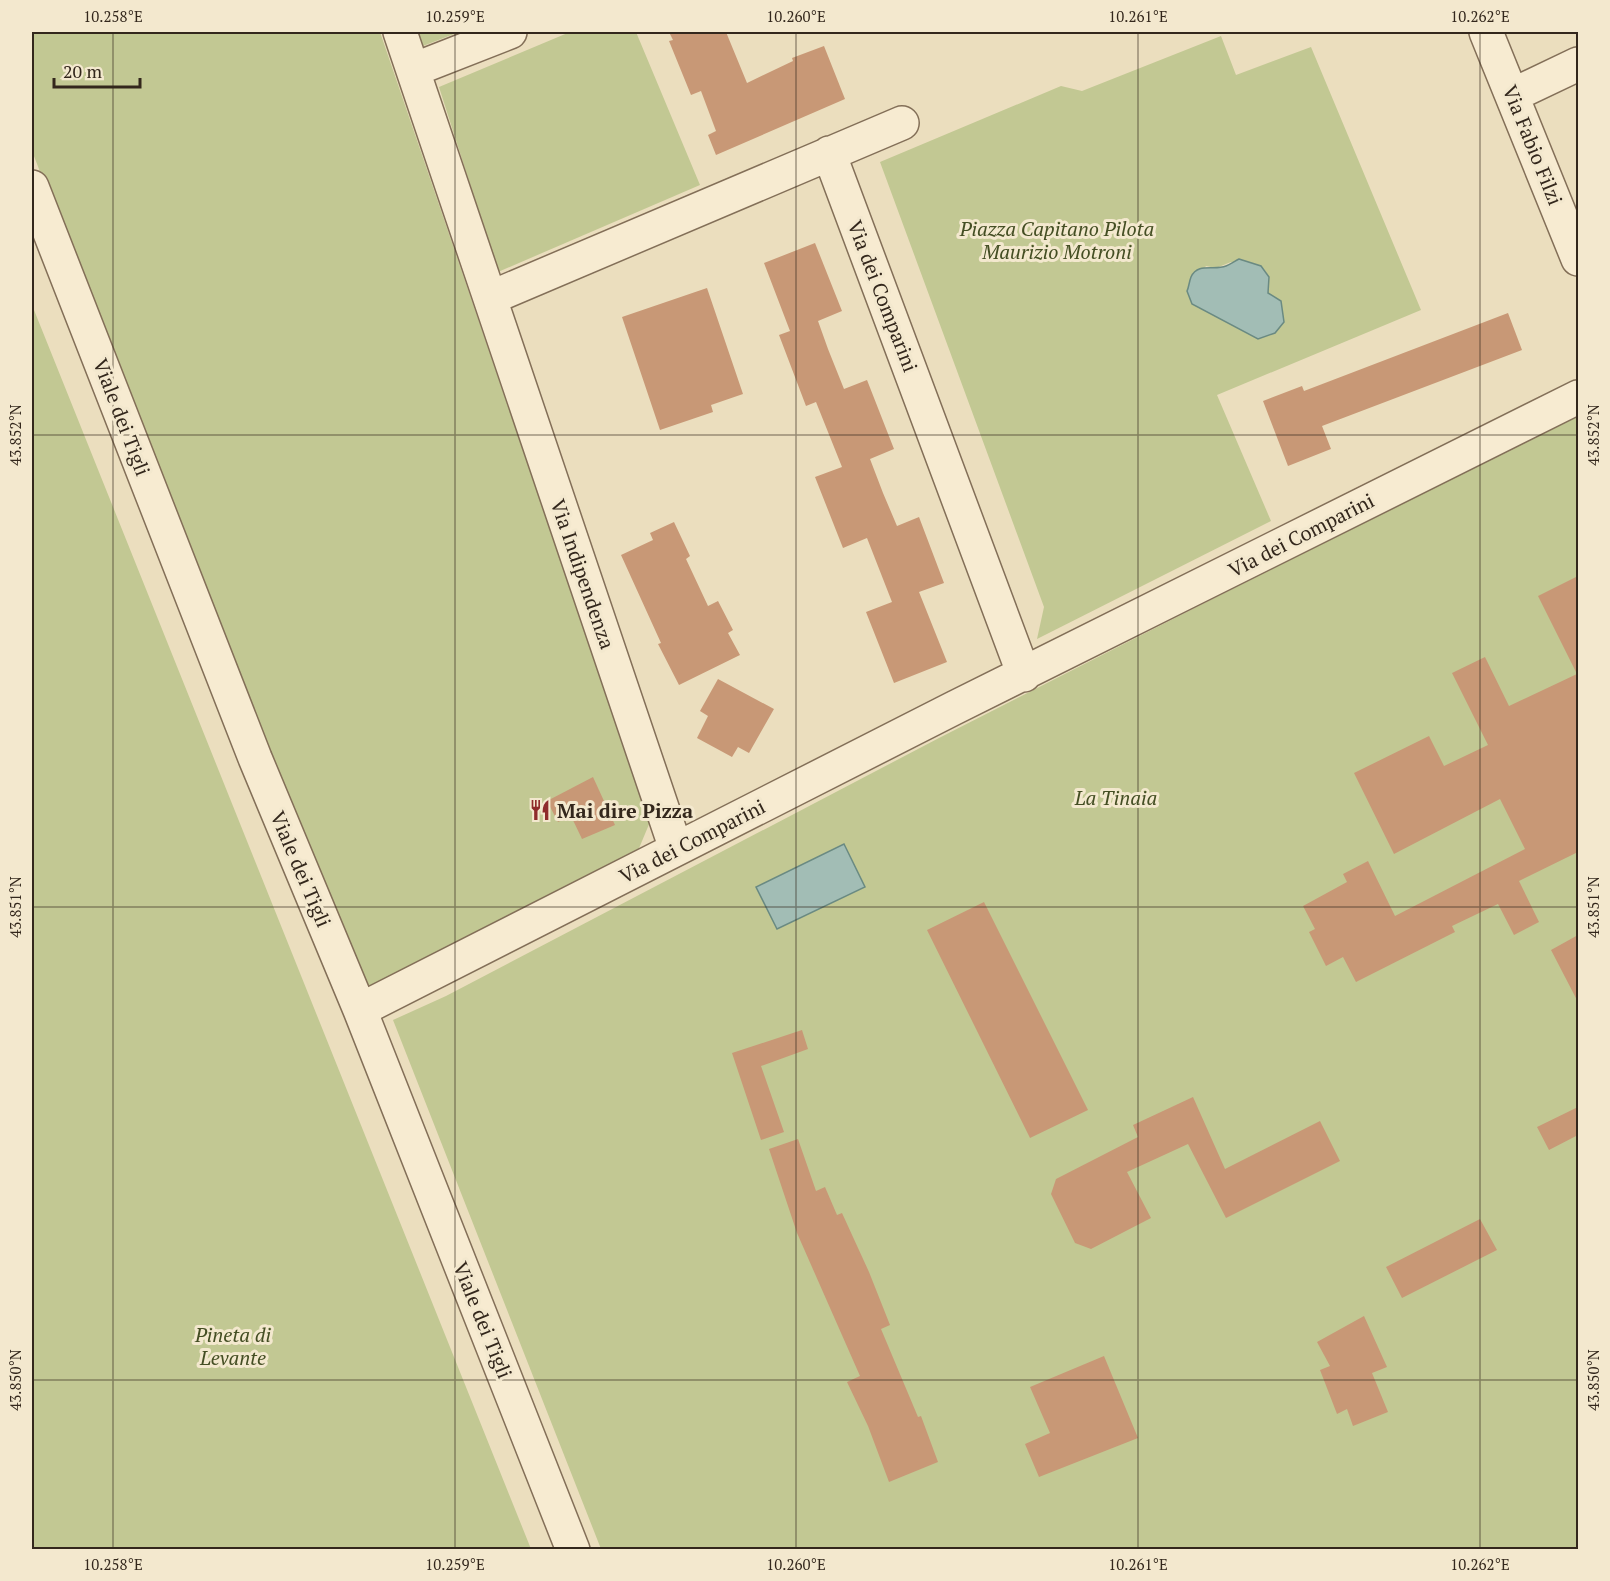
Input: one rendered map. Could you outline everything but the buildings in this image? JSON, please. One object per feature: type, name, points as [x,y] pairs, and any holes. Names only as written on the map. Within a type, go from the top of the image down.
[{"type":"street","name":"Via Indipendenza","points":[[400,32],[676,849]]},
{"type":"street","points":[[413,70],[510,32]]},
{"type":"street","name":"Via Fabio Filzi","points":[[1486,32],[1578,259]]},
{"type":"street","points":[[1513,95],[1578,64]]},
{"type":"street","points":[[490,298],[902,123]]},
{"type":"street","name":"Via dei Comparini","points":[[829,153],[1024,675]]},
{"type":"street","name":"Viale dei Tigli","points":[[32,187],[255,758],[360,1010],[573,1550]]},
{"type":"street","name":"Via dei Comparini","points":[[360,1010],[676,849],[1578,398]]},
{"type":"green space","points":[[32,32],[380,32],[650,822],[637,853],[391,987],[355,985],[32,151]]},
{"type":"green space","points":[[418,32],[459,32],[423,46]]},
{"type":"green space","points":[[570,32],[636,32],[700,185],[498,272],[439,87]]},
{"type":"green space","name":"Piazza Capitano Pilota Maurizio Motroni","points":[[1221,36],[1236,75],[1311,47],[1421,310],[1217,395],[1271,521],[1037,639],[1044,607],[880,162],[1061,86],[1082,91]],"holes":[[[1231,262],[1248,262],[1262,267],[1269,277],[1268,293],[1187,291],[1206,266],[1216,268]]]},
{"type":"green space","name":"Pineta di Levante","points":[[32,305],[531,1549],[32,1549]]},
{"type":"green space","name":"La Tinaia","points":[[1578,413],[1578,1549],[601,1549],[393,1020],[446,996],[939,738]]},
{"type":"water","points":[[1239,259],[1261,266],[1269,277],[1268,293],[1281,301],[1284,322],[1275,333],[1258,339],[1192,304],[1187,291],[1194,272],[1202,268],[1226,266]]},
{"type":"water","points":[[844,844],[865,887],[777,929],[756,887]]},
{"type":"place","name":"Mai dire Pizza","points":[[540,810]]}]
